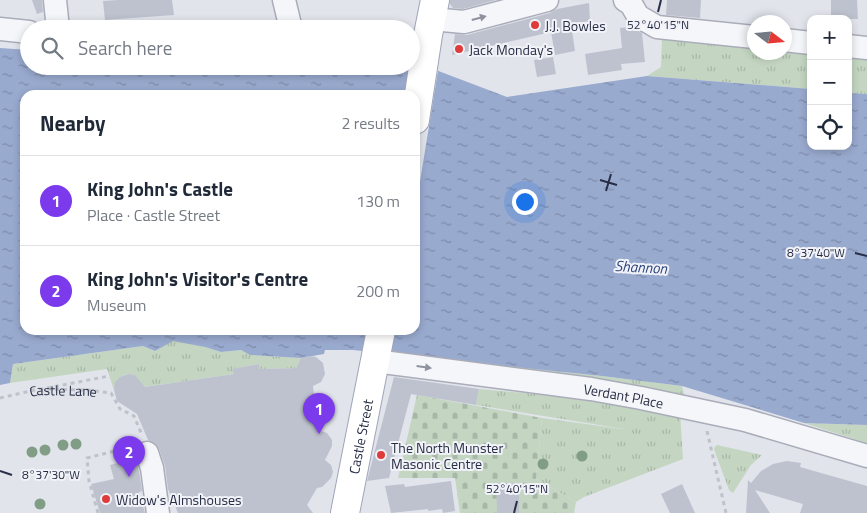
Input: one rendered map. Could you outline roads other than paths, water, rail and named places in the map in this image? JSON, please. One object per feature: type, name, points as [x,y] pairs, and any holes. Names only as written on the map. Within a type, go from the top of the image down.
[{"type":"main road","points":[[419,90],[426,28]]},
{"type":"main road","name":"Castle Street","points":[[344,513],[378,349]]},
{"type":"street","points":[[55,0],[57,20]]},
{"type":"street","points":[[284,0],[289,20]]},
{"type":"street","points":[[426,28],[464,22],[547,0]]},
{"type":"street","points":[[625,0],[631,4],[638,16],[657,27],[747,36]]},
{"type":"street","points":[[0,29],[20,31]]},
{"type":"street","points":[[792,41],[807,43]]},
{"type":"street","points":[[852,46],[867,48]]},
{"type":"street","name":"Verdant Place","points":[[378,349],[703,411],[781,430],[867,456]]},
{"type":"street","points":[[147,448],[152,468],[158,513]]},
{"type":"water","name":"Shannon","points":[[0,48],[20,49],[20,75],[420,75],[420,64],[507,97],[647,76],[807,89],[807,150],[852,150],[852,93],[867,94],[867,425],[804,423],[682,386],[353,350],[325,350],[324,354],[301,358],[250,355],[241,350],[221,352],[173,341],[155,351],[143,346],[13,364],[10,383],[0,385]]},
{"type":"place","name":"J.J. Bowles","points":[[535,25]]},
{"type":"place","name":"Jack Monday's","points":[[459,49]]},
{"type":"place","name":"King John's Castle","points":[[319,434]]},
{"type":"place","name":"The North Munster Masonic Centre","points":[[381,455]]},
{"type":"place","name":"King John's Visitor's Centre","points":[[129,477]]},
{"type":"place","name":"Widow's Almshouses","points":[[106,499]]}]
